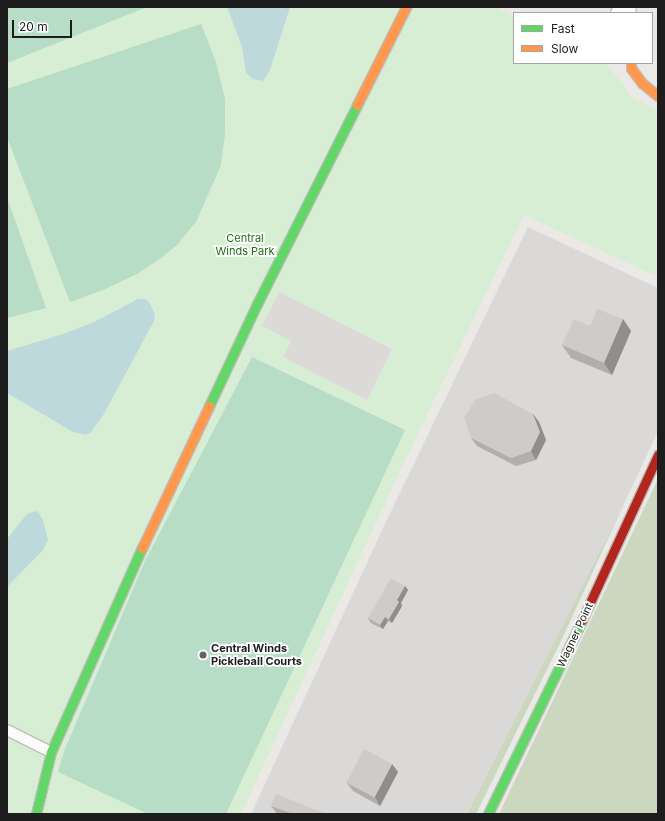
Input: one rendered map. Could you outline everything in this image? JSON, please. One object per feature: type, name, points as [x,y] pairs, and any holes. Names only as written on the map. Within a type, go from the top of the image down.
[{"type":"street","points":[[36,814],[51,752],[147,538],[257,304],[406,7]]},
{"type":"street","points":[[631,64],[632,68],[642,83],[658,96]]},
{"type":"street","name":"Wagner Point","points":[[488,814],[570,645],[658,455]]},
{"type":"lane","points":[[7,730],[51,752]]},
{"type":"shaded area","points":[[528,227],[658,288],[658,431],[625,502],[467,814],[251,814],[384,526]]},
{"type":"shaded area","points":[[279,292],[392,349],[367,400],[283,357],[291,341],[262,326]]},
{"type":"green space","name":"Central Winds Park","points":[[7,7],[496,7],[513,16],[513,64],[607,64],[632,97],[658,110],[658,277],[524,215],[400,471],[241,814],[7,814]]},
{"type":"green space","points":[[7,7],[147,7],[7,63]]},
{"type":"green space","points":[[201,24],[216,62],[225,99],[225,134],[221,165],[196,222],[177,245],[137,274],[103,290],[70,302],[7,137],[7,89]]},
{"type":"green space","points":[[7,197],[46,308],[7,318]]},
{"type":"green space","name":"Central Winds Pickleball Courts","points":[[252,357],[405,430],[226,814],[148,814],[58,772],[65,749],[145,561]]},
{"type":"green space","points":[[658,479],[658,814],[499,814]]},
{"type":"green space","points":[[625,502],[561,641],[476,814],[467,814]]},
{"type":"water","points":[[227,7],[290,7],[270,70],[263,81],[253,79],[246,73],[242,47]]},
{"type":"water","points":[[138,299],[145,299],[149,302],[155,314],[154,321],[104,414],[91,432],[86,435],[73,432],[7,393],[7,351],[63,334],[94,322]]},
{"type":"water","points":[[35,511],[38,512],[43,520],[48,540],[43,550],[7,587],[7,539],[27,514]]},
{"type":"building","points":[[597,309],[623,319],[604,363],[562,345],[574,319],[590,326]]},
{"type":"building","points":[[494,393],[533,414],[540,432],[531,451],[511,458],[471,438],[464,418],[475,400]]},
{"type":"building","points":[[391,578],[405,586],[397,600],[399,602],[389,619],[385,617],[380,625],[368,618]]},
{"type":"building","points":[[364,749],[392,764],[374,798],[346,783]]},
{"type":"building","points":[[276,794],[326,814],[293,814],[271,806]]},
{"type":"traffic: fast","points":[[209,406],[257,304],[357,105]]},
{"type":"traffic: fast","points":[[36,814],[51,752],[142,548]]},
{"type":"traffic: fast","points":[[488,814],[582,620]]},
{"type":"traffic: slow","points":[[357,105],[406,7]]},
{"type":"traffic: slow","points":[[631,64],[631,68],[642,83],[658,96]]},
{"type":"traffic: slow","points":[[142,548],[209,406]]},
{"type":"traffic: jam","points":[[582,620],[658,455]]},
{"type":"place","name":"Central Winds Pickleball Courts","points":[[203,655]]}]
